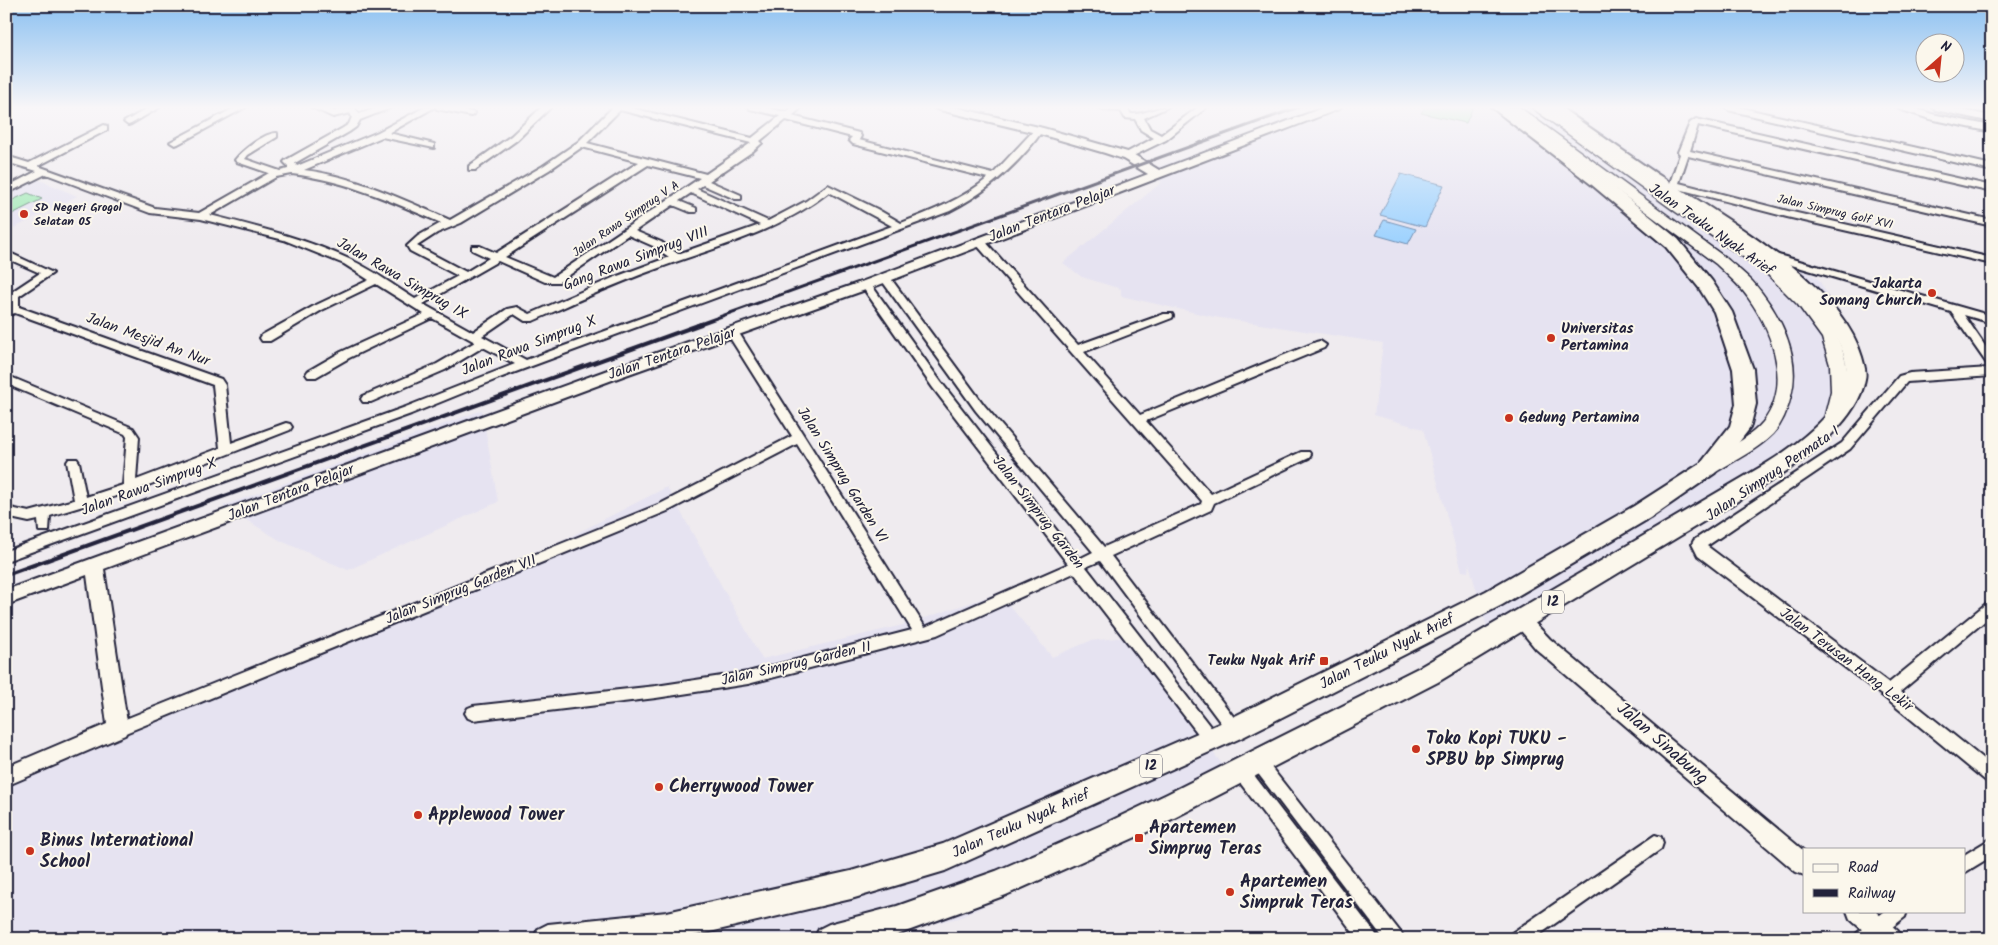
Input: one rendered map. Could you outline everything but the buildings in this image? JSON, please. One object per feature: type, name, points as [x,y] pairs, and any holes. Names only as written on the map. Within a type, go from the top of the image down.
[{"type":"highway","points":[[1557,151],[1598,182],[1672,243],[1706,285],[1723,312],[1743,369],[1746,404],[1740,428],[1708,468]]},
{"type":"highway","points":[[1617,151],[1768,255],[1805,287],[1828,314],[1843,335],[1852,354],[1856,373],[1852,393],[1833,419]]},
{"type":"highway","name":"Jalan Teuku Nyak Arief","points":[[828,939],[860,932],[918,914],[982,890],[1092,844],[1396,692],[1522,621],[1775,469],[1814,440],[1833,419]]},
{"type":"highway","name":"Jalan Teuku Nyak Arief","points":[[548,939],[667,927],[851,885],[945,857],[1223,734],[1494,598],[1642,512],[1708,468]]},
{"type":"main road","name":"Jalan Teuku Nyak Arief","points":[[1571,151],[1721,261],[1749,288],[1772,322],[1779,338],[1785,361],[1787,384],[1770,425],[1748,443],[1708,468]]},
{"type":"main road","name":"Jalan Teuku Nyak Arief","points":[[1599,151],[1769,268],[1809,308],[1830,337],[1839,365],[1840,390],[1833,419]]},
{"type":"street","points":[[30,166],[59,151]]},
{"type":"street","points":[[248,151],[240,160],[277,173]]},
{"type":"street","points":[[292,171],[293,166],[288,162],[308,151]]},
{"type":"street","points":[[292,171],[339,151]]},
{"type":"street","points":[[472,168],[496,151]]},
{"type":"street","points":[[466,276],[412,246],[417,241],[449,223],[458,221],[571,151]]},
{"type":"street","points":[[609,151],[707,180],[738,197]]},
{"type":"street","name":"Jalan Rawa Simprug V A","points":[[498,258],[552,281],[629,232],[748,151]]},
{"type":"street","points":[[890,151],[919,159],[939,161],[994,177]]},
{"type":"street","name":"Jalan Rawa Simprug X","points":[[6,556],[407,411],[526,364],[901,227],[960,203],[994,177],[1021,151]]},
{"type":"street","points":[[1110,151],[1127,156],[1157,174]]},
{"type":"street","points":[[1127,156],[1137,151]]},
{"type":"street","name":"Jalan Tentara Pelajar","points":[[6,598],[618,372],[734,333],[885,278],[1218,151]]},
{"type":"street","points":[[1824,151],[1992,189]]},
{"type":"street","points":[[1919,151],[1992,168]]},
{"type":"street","points":[[1670,186],[1683,152],[1992,223]]},
{"type":"street","name":"Jalan Rawa Simprug IX","points":[[6,159],[45,171],[152,211],[201,216],[286,238],[348,262],[432,314],[526,364]]},
{"type":"street","points":[[415,304],[498,258],[647,161]]},
{"type":"street","points":[[6,191],[45,171]]},
{"type":"street","points":[[201,216],[277,173],[292,171],[317,174],[378,192],[449,223]]},
{"type":"street","name":"Jalan Simprug Golf XVI","points":[[1670,186],[1992,261]]},
{"type":"street","name":"Gang Rawa Simprug VIII","points":[[478,339],[511,311],[517,310],[529,318],[612,282],[769,225],[792,215],[814,201],[828,188],[901,227]]},
{"type":"street","points":[[691,190],[723,202],[769,225]]},
{"type":"street","points":[[674,202],[693,210]]},
{"type":"street","points":[[629,232],[657,244],[677,258]]},
{"type":"street","points":[[980,242],[1209,500]]},
{"type":"street","points":[[476,248],[498,258]]},
{"type":"street","points":[[1768,255],[1992,320]]},
{"type":"street","points":[[10,256],[48,273],[14,295],[10,311]]},
{"type":"street","name":"Jalan Simprug Garden","points":[[885,278],[980,408],[1102,554],[1223,734]]},
{"type":"street","points":[[266,338],[318,308],[377,280]]},
{"type":"street","name":"Jalan Simprug Garden","points":[[866,285],[937,385],[1078,565],[1223,734]]},
{"type":"street","points":[[1955,310],[1992,365]]},
{"type":"street","name":"Jalan Mesjid An Nur","points":[[10,311],[217,382],[226,451]]},
{"type":"street","points":[[312,374],[345,355],[432,314]]},
{"type":"street","points":[[1077,350],[1168,316]]},
{"type":"street","name":"Jalan Simprug Garden VI","points":[[734,333],[922,634]]},
{"type":"street","points":[[367,399],[441,367],[478,339]]},
{"type":"street","points":[[1138,420],[1320,345]]},
{"type":"street","name":"Jalan Simprug Permata I","points":[[1699,547],[1700,543],[1846,446],[1903,379],[1992,372]]},
{"type":"street","points":[[937,385],[958,378]]},
{"type":"street","points":[[6,379],[129,431],[133,437],[129,488]]},
{"type":"street","points":[[961,414],[980,408]]},
{"type":"street","points":[[6,512],[30,517],[81,503],[129,488],[286,428]]},
{"type":"street","name":"Jalan Simprug Garden VII","points":[[117,724],[665,507],[799,438]]},
{"type":"street","name":"Jalan Simprug Garden","points":[[1102,554],[1206,507],[1209,500],[1305,455]]},
{"type":"street","points":[[74,462],[81,503]]},
{"type":"street","points":[[44,513],[44,527]]},
{"type":"street","name":"Jalan Terusan Hang Lekir","points":[[1699,547],[1889,692],[1992,776]]},
{"type":"street","name":"Jalan Simprug Garden II","points":[[473,713],[656,692],[748,678],[937,629],[1102,554]]},
{"type":"street","points":[[95,566],[117,724]]},
{"type":"street","points":[[1889,692],[1992,607]]},
{"type":"street","name":"Jalan Sinabung","points":[[1522,621],[1543,644],[1803,864]]},
{"type":"street","points":[[6,772],[117,724]]},
{"type":"street","points":[[6,777],[117,724]]},
{"type":"street","points":[[1250,766],[1369,939]]},
{"type":"street","points":[[1250,766],[1395,939]]},
{"type":"street","points":[[1518,939],[1655,843]]},
{"type":"street","points":[[1966,864],[1992,846]]},
{"type":"street","points":[[1859,912],[1877,935],[1898,912]]},
{"type":"shaded area","name":"Universitas Pertamina","points":[[1205,151],[1629,151],[1819,280],[1870,371],[1828,433],[1490,638],[1469,564],[1468,572],[1462,571],[1423,429],[1374,415],[1383,343],[1214,317],[1121,296],[1121,289],[1082,277],[1063,263],[1162,182],[1142,172]]},
{"type":"shaded area","name":"SD Negeri Grogol Selatan 05","points":[[35,178],[77,196],[6,232],[6,192]]},
{"type":"shaded area","points":[[482,410],[498,502],[348,570],[281,541],[223,506]]},
{"type":"shaded area","points":[[667,487],[762,659],[907,624],[999,593],[1052,657],[1090,641],[1126,637],[1237,784],[959,918],[861,939],[6,939],[6,770],[143,711],[550,547]]},
{"type":"green space","points":[[28,193],[42,199],[6,217],[6,203]]},
{"type":"water","points":[[1401,174],[1444,185],[1425,227],[1380,215]]},
{"type":"water","points":[[1384,220],[1416,229],[1408,244],[1376,235]]},
{"type":"railway","points":[[697,325],[1177,151]]},
{"type":"railway","points":[[6,575],[701,324]]},
{"type":"place","name":"SD Negeri Grogol Selatan 05","points":[[24,214]]},
{"type":"place","name":"Jakarta Somang Church","points":[[1932,293]]},
{"type":"place","name":"Universitas Pertamina","points":[[1551,338]]},
{"type":"place","name":"Gedung Pertamina","points":[[1509,418]]},
{"type":"place","name":"Teuku Nyak Arif","points":[[1324,661]]},
{"type":"place","name":"Toko Kopi TUKU - SPBU bp Simprug","points":[[1416,749]]},
{"type":"place","name":"Cherrywood Tower","points":[[659,787]]},
{"type":"place","name":"Applewood Tower","points":[[418,815]]},
{"type":"place","name":"Apartemen Simprug Teras","points":[[1139,838]]},
{"type":"place","name":"Binus International School","points":[[30,851]]},
{"type":"place","name":"Apartemen Simpruk Teras","points":[[1230,892]]}]
